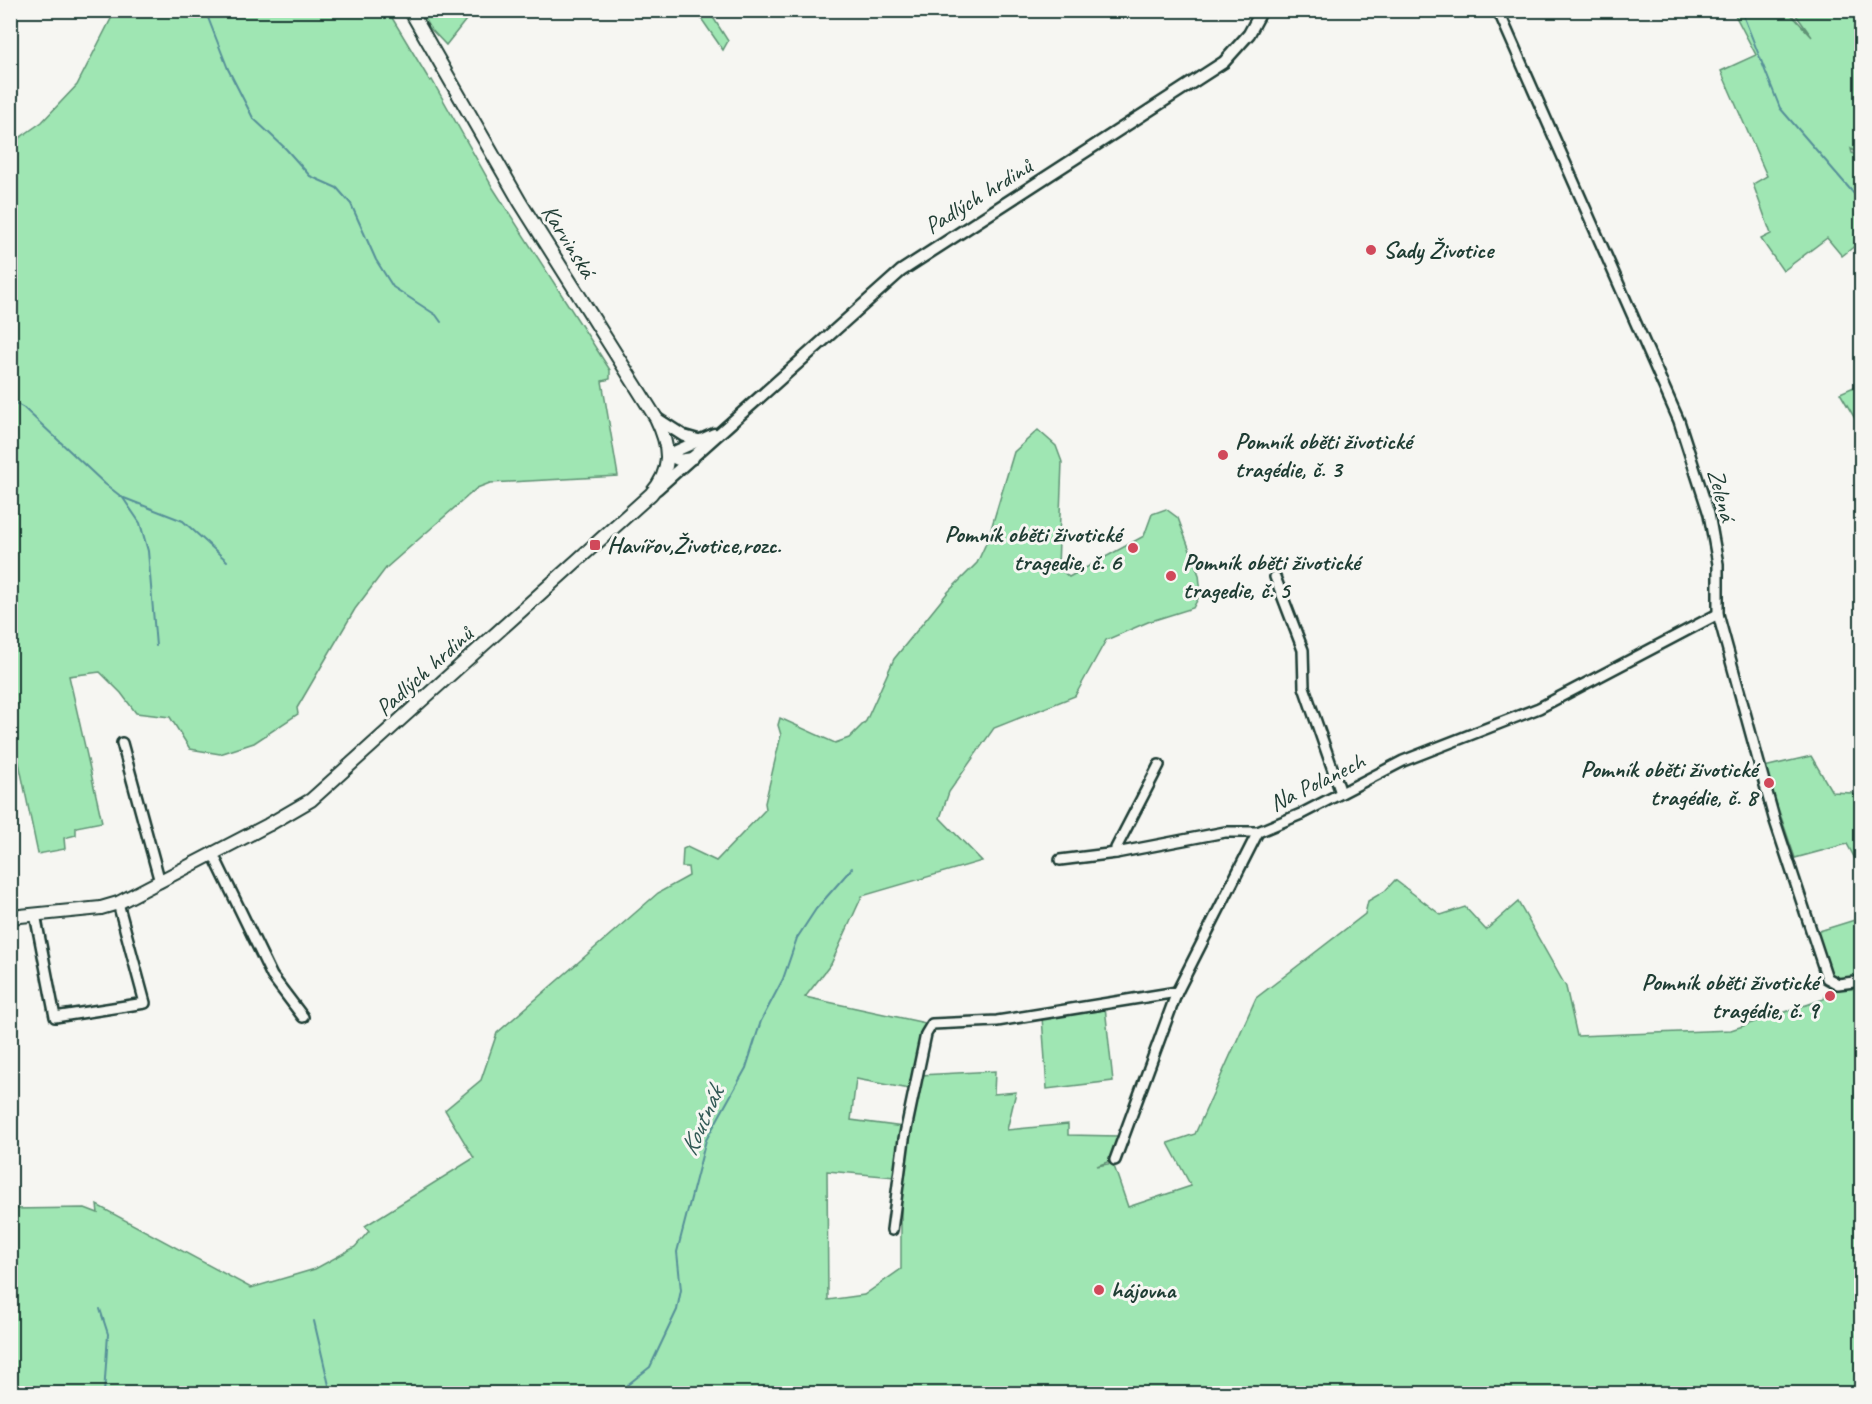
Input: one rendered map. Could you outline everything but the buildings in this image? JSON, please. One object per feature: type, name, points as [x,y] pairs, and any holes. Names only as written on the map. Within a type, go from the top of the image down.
[{"type":"main road","name":"Karvinská","points":[[411,10],[520,202],[656,418],[664,435],[667,455],[664,478],[651,494]]},
{"type":"main road","name":"Padlých hrdinů","points":[[10,916],[100,908],[118,903],[311,800],[651,494]]},
{"type":"street","name":"Padlých hrdinů","points":[[651,494],[901,271],[1224,62],[1249,34],[1262,10]]},
{"type":"street","name":"Zelená","points":[[1498,10],[1679,421],[1709,514],[1718,564],[1718,614],[1774,818],[1827,978],[1838,984],[1862,981]]},
{"type":"street","points":[[656,418],[684,436],[698,440]]},
{"type":"street","name":"Padlých hrdinů","points":[[667,455],[723,430]]},
{"type":"street","points":[[667,455],[678,460],[693,458]]},
{"type":"street","points":[[1275,577],[1303,650],[1304,687],[1341,794]]},
{"type":"street","name":"Na Polanech","points":[[1114,1160],[1177,993],[1258,832],[1301,814],[1403,761],[1539,708],[1718,614]]},
{"type":"street","points":[[122,743],[160,882]]},
{"type":"street","points":[[1116,853],[1116,848],[1159,765]]},
{"type":"street","points":[[1060,860],[1116,853],[1225,832],[1258,832]]},
{"type":"street","points":[[213,854],[272,976],[303,1017]]},
{"type":"street","points":[[35,914],[55,1017],[145,1003],[118,903]]},
{"type":"street","points":[[892,1230],[904,1139],[926,1034],[932,1024],[997,1021],[1177,993]]},
{"type":"green space","points":[[115,11],[388,11],[430,81],[432,80],[493,188],[610,370],[610,379],[602,381],[618,476],[490,483],[477,488],[386,568],[355,609],[297,708],[298,714],[254,743],[220,754],[190,749],[170,717],[136,713],[121,693],[100,672],[69,676],[102,822],[76,827],[76,835],[64,838],[65,849],[38,854],[17,753],[10,746],[11,144],[42,122],[77,85]]},
{"type":"green space","points":[[420,11],[473,11],[446,45],[429,27]]},
{"type":"green space","points":[[696,11],[709,11],[728,41],[723,50]]},
{"type":"green space","points":[[1733,11],[1788,11],[1812,37],[1793,11],[1861,11],[1861,156],[1851,149],[1852,153],[1861,159],[1861,241],[1842,256],[1827,238],[1783,271],[1761,239],[1771,234],[1753,184],[1767,176],[1721,71],[1756,55]]},
{"type":"green space","points":[[1861,384],[1861,429],[1840,393]]},
{"type":"green space","points":[[1038,430],[1056,446],[1062,462],[1058,567],[1069,577],[1144,536],[1152,514],[1166,509],[1178,518],[1199,575],[1201,593],[1193,608],[1148,622],[1106,640],[1075,696],[994,728],[949,792],[940,818],[982,861],[862,896],[831,964],[805,997],[930,1024],[923,1033],[909,1089],[856,1079],[851,1120],[903,1127],[895,1177],[827,1171],[828,1300],[864,1295],[901,1269],[901,1191],[920,1075],[995,1071],[994,1094],[1016,1092],[1007,1130],[1068,1124],[1068,1135],[1118,1136],[1110,1161],[1097,1166],[1113,1163],[1128,1207],[1191,1186],[1168,1143],[1195,1134],[1256,998],[1365,914],[1368,901],[1385,891],[1395,880],[1441,915],[1465,907],[1486,930],[1518,902],[1566,987],[1577,1036],[1731,1030],[1824,999],[1829,988],[1861,987],[1861,1393],[11,1393],[10,1209],[85,1208],[98,1213],[97,1205],[251,1288],[315,1269],[355,1247],[369,1231],[365,1226],[474,1158],[445,1110],[481,1080],[497,1033],[658,893],[689,876],[688,867],[682,867],[683,849],[687,847],[716,861],[766,809],[765,803],[781,735],[778,725],[780,718],[835,743],[849,738],[866,721],[894,659],[948,592],[977,563],[988,539],[1014,452]]},
{"type":"green space","points":[[1811,756],[1832,792],[1852,793],[1861,801],[1861,864],[1858,864],[1847,844],[1795,858],[1764,767]]},
{"type":"green space","points":[[1861,918],[1861,978],[1838,981],[1827,971],[1816,932]]},
{"type":"green space","points":[[1105,1007],[1113,1081],[1047,1089],[1042,1017]]},
{"type":"waterway","points":[[205,10],[228,69],[253,118],[286,149],[310,176],[337,188],[351,204],[376,260],[393,287],[436,315],[441,322]]},
{"type":"waterway","points":[[1741,10],[1780,108],[1862,203]]},
{"type":"waterway","points":[[10,400],[24,408],[123,498],[140,523],[148,551],[156,646]]},
{"type":"waterway","points":[[124,498],[183,521],[227,561]]},
{"type":"waterway","name":"Koutnák","points":[[616,1394],[650,1367],[677,1310],[681,1290],[677,1252],[706,1140],[746,1068],[761,1021],[783,979],[797,938],[816,909],[852,868]]},
{"type":"waterway","points":[[100,1309],[108,1334],[104,1394]]},
{"type":"waterway","points":[[314,1321],[331,1394]]},
{"type":"place","name":"Sady Životice","points":[[1371,250]]},
{"type":"place","name":"Pomník oběti životické tragédie, č. 3","points":[[1223,455]]},
{"type":"place","name":"Havířov,Životice,rozc.","points":[[595,545]]},
{"type":"place","name":"Pomník oběti životické tragedie, č. 6","points":[[1133,548]]},
{"type":"place","name":"Pomník oběti životické tragedie, č. 5","points":[[1171,576]]},
{"type":"place","name":"Pomník oběti životické tragédie, č. 8","points":[[1769,783]]},
{"type":"place","name":"Pomník oběti životické tragédie, č. 9","points":[[1830,996]]},
{"type":"place","name":"hájovna","points":[[1099,1290]]}]
